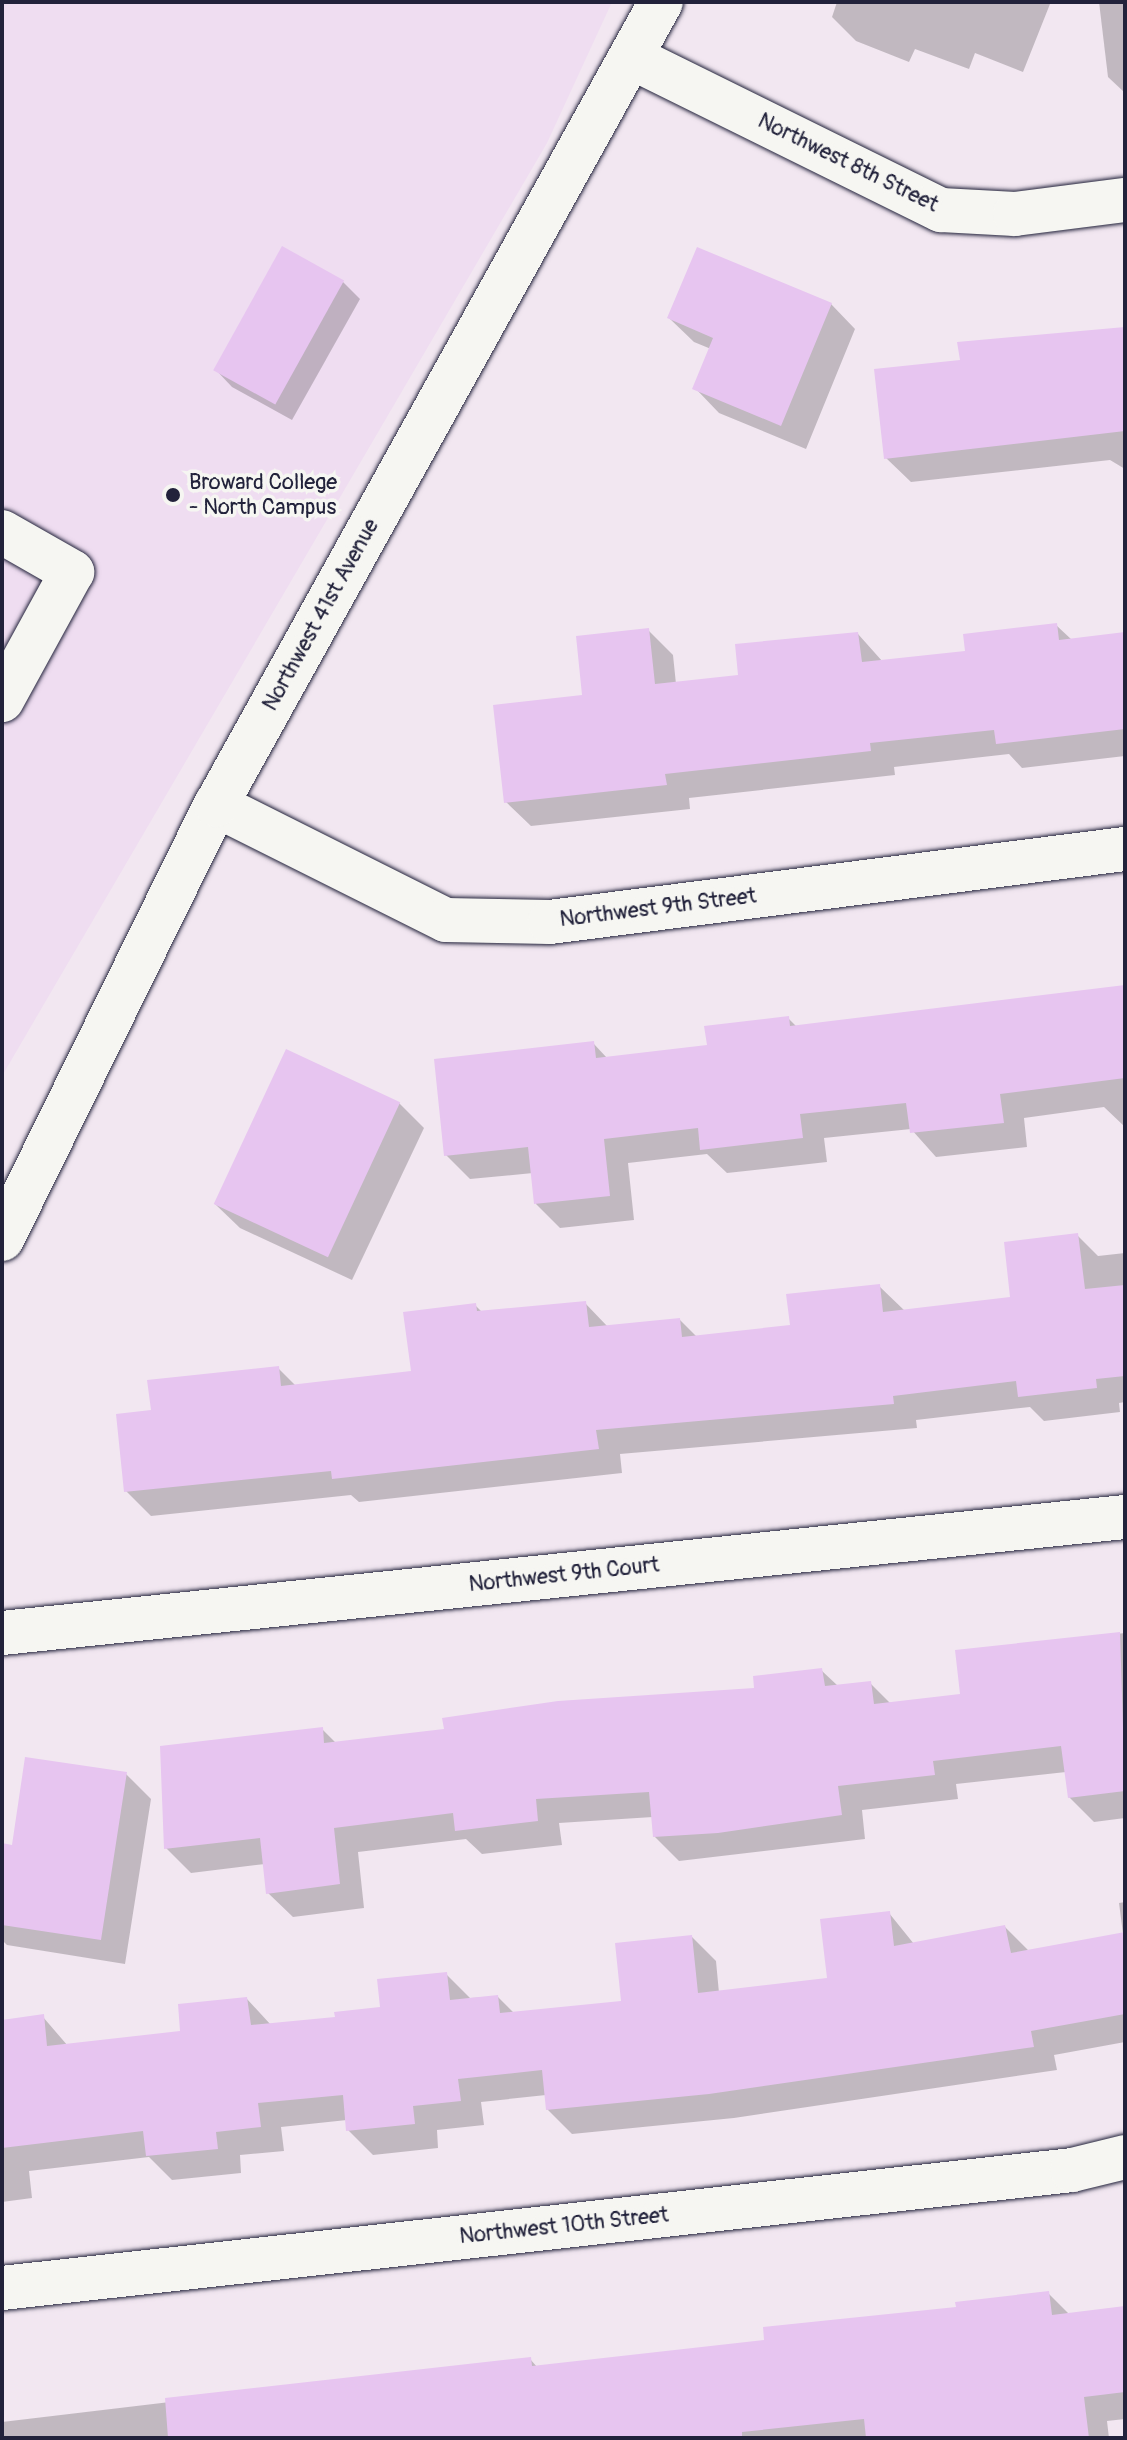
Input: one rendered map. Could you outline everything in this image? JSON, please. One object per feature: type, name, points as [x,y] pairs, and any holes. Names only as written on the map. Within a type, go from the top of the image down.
[{"type":"street","name":"Northwest 41st Avenue","points":[[2,1239],[216,805],[661,2]]},
{"type":"street","name":"Northwest 8th Street","points":[[631,57],[941,210],[1015,214],[1125,200]]},
{"type":"street","points":[[2,532],[72,572],[2,700]]},
{"type":"street","name":"Northwest 9th Street","points":[[216,805],[446,920],[550,922],[1125,849]]},
{"type":"street","name":"Northwest 9th Court","points":[[2,1633],[1125,1517]]},
{"type":"street","name":"Northwest 10th Street","points":[[2,2288],[1072,2170],[1125,2157]]},
{"type":"shaded area","name":"Broward College - North Campus","points":[[2,2],[612,2],[547,143],[2,1076]]},
{"type":"building","points":[[282,246],[344,280],[275,405],[213,370]]},
{"type":"building","points":[[697,247],[832,303],[781,426],[692,389],[713,338],[667,318]]},
{"type":"building","points":[[1125,327],[1125,431],[884,459],[874,369],[960,360],[957,342]]},
{"type":"building","points":[[1057,623],[1059,640],[1125,632],[1125,729],[996,744],[994,730],[870,743],[871,751],[665,774],[667,785],[504,803],[493,705],[582,695],[576,636],[649,628],[655,684],[738,675],[735,644],[858,632],[862,662],[965,651],[963,634]]},
{"type":"building","points":[[1125,985],[1125,1078],[1000,1094],[1004,1123],[910,1133],[906,1103],[800,1114],[803,1138],[700,1150],[698,1128],[604,1139],[610,1196],[534,1204],[528,1147],[444,1156],[434,1059],[594,1041],[596,1058],[707,1045],[704,1026],[789,1016],[790,1026]]},
{"type":"building","points":[[286,1049],[400,1102],[328,1257],[214,1204]]},
{"type":"building","points":[[1078,1233],[1085,1289],[1125,1285],[1125,1376],[1096,1379],[1097,1388],[1018,1397],[1016,1381],[893,1396],[894,1404],[596,1430],[599,1449],[332,1479],[331,1471],[124,1492],[116,1414],[151,1410],[147,1380],[279,1366],[281,1386],[411,1371],[403,1312],[476,1303],[477,1311],[586,1301],[589,1327],[680,1318],[682,1337],[790,1325],[786,1294],[880,1284],[883,1312],[1010,1297],[1004,1242]]},
{"type":"building","points":[[1120,1632],[1125,1791],[1068,1798],[1061,1746],[933,1761],[935,1775],[838,1786],[842,1815],[718,1833],[653,1837],[649,1792],[536,1799],[538,1821],[455,1831],[453,1813],[334,1828],[340,1884],[266,1894],[260,1838],[164,1849],[160,1746],[323,1727],[324,1743],[444,1729],[442,1718],[558,1701],[754,1688],[753,1676],[822,1668],[825,1686],[871,1681],[874,1704],[960,1694],[955,1650]]},
{"type":"building","points":[[25,1757],[127,1772],[101,1940],[2,1925],[2,1843],[12,1845]]},
{"type":"building","points":[[890,1911],[894,1946],[1005,1925],[1011,1953],[1125,1932],[1125,2014],[1031,2031],[1034,2047],[709,2094],[546,2110],[542,2070],[458,2079],[461,2101],[413,2106],[415,2124],[346,2131],[343,2095],[258,2103],[261,2127],[216,2132],[218,2149],[146,2156],[143,2131],[2,2148],[2,2020],[44,2014],[47,2046],[180,2031],[178,2004],[247,1997],[251,2025],[335,2017],[334,2012],[380,2007],[377,1979],[447,1972],[450,2000],[498,1995],[500,2013],[621,2001],[615,1943],[692,1935],[698,1993],[827,1978],[820,1919]]},
{"type":"building","points":[[1049,2291],[1052,2315],[1125,2306],[1125,2392],[1084,2397],[1089,2438],[866,2438],[864,2419],[742,2432],[742,2438],[168,2438],[165,2398],[531,2357],[532,2366],[764,2340],[763,2327],[956,2307],[955,2302]]},
{"type":"place","name":"Broward College - North Campus","points":[[173,495]]}]
